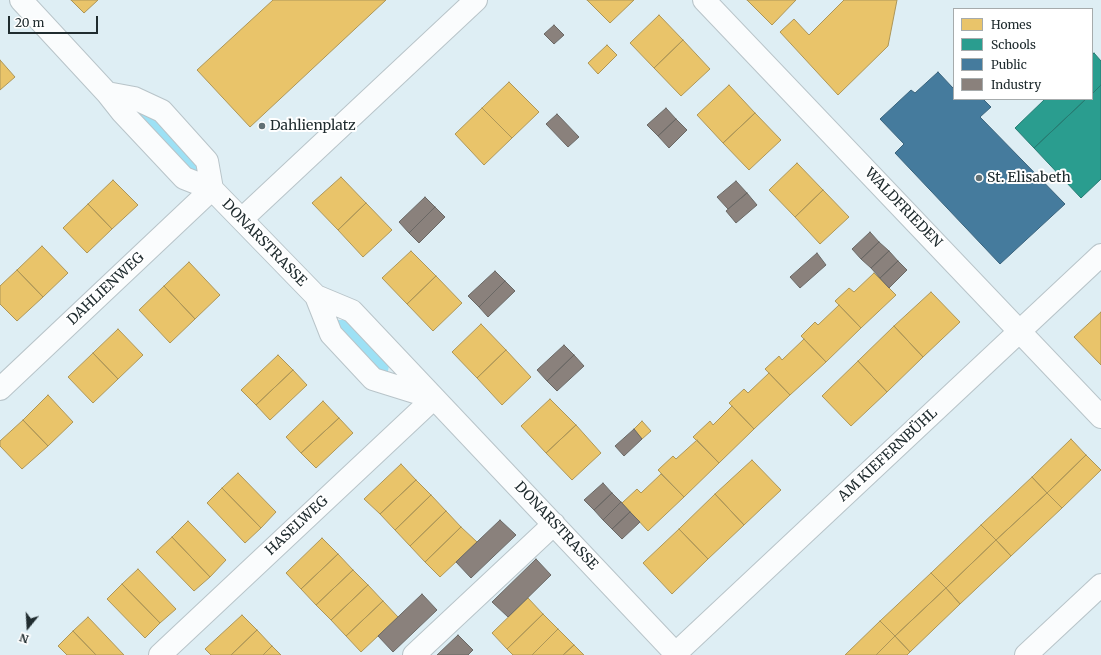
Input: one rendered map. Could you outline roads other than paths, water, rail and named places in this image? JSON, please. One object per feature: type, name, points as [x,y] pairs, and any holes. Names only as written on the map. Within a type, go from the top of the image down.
[{"type":"street","name":"DONARSTRASSE","points":[[22,0],[107,93],[122,112],[184,178],[212,189],[316,296],[331,334],[373,379],[434,398]]},
{"type":"street","points":[[242,219],[476,0]]},
{"type":"street","name":"WALDFRIEDEN","points":[[704,0],[1101,417]]},
{"type":"street","name":"DONARSTRASSE","points":[[107,93],[134,98],[162,111],[207,161],[212,189]]},
{"type":"street","name":"DAHLIENWEG","points":[[0,389],[212,189]]},
{"type":"street","name":"AM KIEFERNBÜHL","points":[[675,655],[1101,255]]},
{"type":"street","name":"DONARSTRASSE","points":[[316,296],[352,311],[554,524],[675,655]]},
{"type":"street","name":"HASELWEG","points":[[160,655],[434,398]]},
{"type":"street","points":[[414,655],[554,524]]},
{"type":"street","points":[[1026,655],[1101,585]]},
{"type":"place","name":"Dahlienplatz","points":[[262,126]]},
{"type":"place","name":"St. Elisabeth","points":[[979,178]]}]
